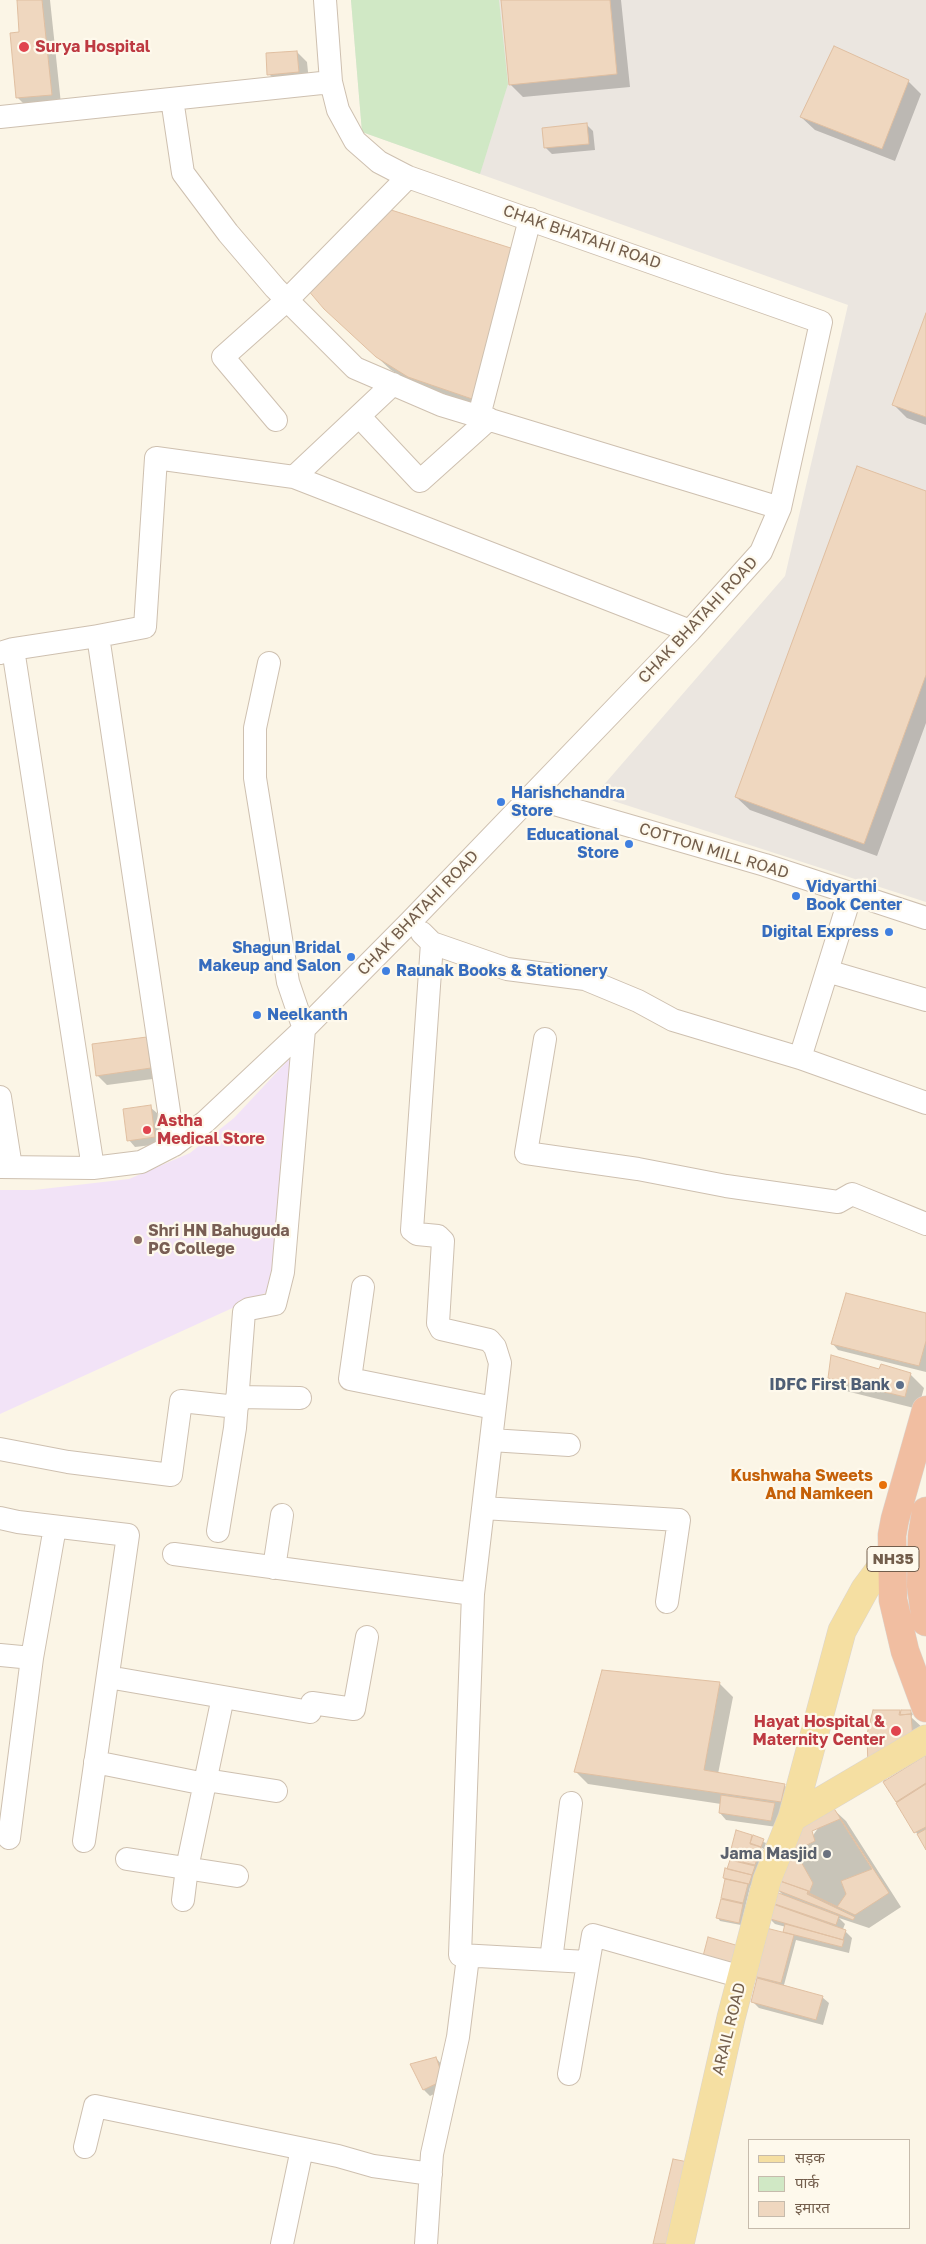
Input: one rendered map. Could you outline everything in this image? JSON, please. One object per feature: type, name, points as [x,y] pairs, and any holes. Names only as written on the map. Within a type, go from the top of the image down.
[{"type":"highway","name":"NH35","points":[[926,1410],[895,1519],[892,1551],[893,1600],[905,1651],[926,1708]]},
{"type":"highway","name":"NH35","points":[[926,1511],[922,1536],[921,1576],[926,1622]]},
{"type":"main road","name":"ARAIL ROAD","points":[[680,2244],[742,1977],[767,1880],[792,1818],[842,1631],[865,1589],[892,1551]]},
{"type":"main road","points":[[792,1818],[926,1739]]},
{"type":"street","name":"CHAK BHATAHI ROAD","points":[[6,1167],[93,1168],[141,1162],[174,1145],[205,1122],[304,1028],[410,922],[690,631],[761,552],[780,508],[821,322],[530,218],[408,177],[379,162],[355,141],[338,110],[331,82],[325,0]]},
{"type":"street","points":[[0,117],[331,82]]},
{"type":"street","points":[[172,99],[183,173],[228,233],[287,300],[355,368],[441,404],[780,508]]},
{"type":"street","points":[[276,420],[223,357],[287,300],[408,177]]},
{"type":"street","points":[[359,416],[420,481],[484,418],[530,218]]},
{"type":"street","points":[[294,477],[393,384]]},
{"type":"street","points":[[93,1168],[6,651],[145,627],[156,458],[294,477],[690,631]]},
{"type":"street","points":[[98,636],[174,1145]]},
{"type":"street","points":[[218,1531],[235,1428],[244,1312],[249,1308],[275,1304],[283,1272],[304,1028],[288,982],[255,778],[255,728],[269,662]]},
{"type":"street","name":"COTTON MILL ROAD","points":[[530,797],[765,866],[926,918]]},
{"type":"street","points":[[800,1058],[851,894]]},
{"type":"street","points":[[410,922],[432,944],[507,969],[585,979],[638,1001],[672,1020],[800,1058],[926,1103]]},
{"type":"street","points":[[432,944],[426,1054],[411,1222],[412,1230],[417,1234],[438,1236],[443,1241],[438,1323],[441,1329],[480,1336],[489,1340],[495,1347],[500,1363],[473,1594],[460,1956],[587,1962]]},
{"type":"street","points":[[826,971],[926,1000]]},
{"type":"street","points":[[545,1038],[526,1154],[638,1169],[726,1186],[838,1202],[852,1194],[926,1224]]},
{"type":"street","points":[[0,1097],[6,1167]]},
{"type":"street","points":[[363,1287],[350,1379],[494,1408]]},
{"type":"street","points":[[0,1449],[68,1462],[171,1475],[181,1402],[237,1402],[300,1398]]},
{"type":"street","points":[[491,1440],[569,1445]]},
{"type":"street","points":[[483,1508],[679,1520],[667,1602]]},
{"type":"street","points":[[274,1568],[282,1515]]},
{"type":"street","points":[[0,1518],[128,1535],[84,1841]]},
{"type":"street","points":[[9,1838],[32,1658],[54,1526]]},
{"type":"street","points":[[174,1554],[473,1594]]},
{"type":"street","points":[[108,1677],[310,1712],[312,1703],[354,1709],[367,1637]]},
{"type":"street","points":[[0,1655],[32,1658]]},
{"type":"street","points":[[183,1900],[187,1868],[223,1696]]},
{"type":"street","points":[[95,1762],[205,1782],[276,1790]]},
{"type":"street","points":[[550,1960],[571,1803]]},
{"type":"street","points":[[127,1859],[237,1876]]},
{"type":"street","points":[[569,2074],[593,1935],[742,1977]]},
{"type":"street","points":[[426,2244],[431,2174],[442,2103],[458,2037],[468,1957]]},
{"type":"street","points":[[85,2147],[95,2106],[302,2149],[373,2166],[431,2174]]},
{"type":"street","points":[[282,2244],[302,2149]]},
{"type":"shaded area","points":[[351,0],[926,0],[926,902],[595,795],[785,576],[848,305],[362,132]]},
{"type":"shaded area","name":"Shri HN Bahuguda PG College","points":[[292,1056],[272,1290],[0,1414],[0,1190],[34,1190],[129,1179],[190,1153],[234,1118]]},
{"type":"green space","points":[[351,0],[499,0],[508,84],[480,174],[362,132]]},
{"type":"building","points":[[17,0],[42,0],[52,95],[16,98],[10,33],[19,32]]},
{"type":"building","points":[[501,0],[610,0],[617,74],[509,85]]},
{"type":"building","points":[[834,46],[909,80],[882,149],[800,117]]},
{"type":"building","points":[[297,51],[299,72],[267,75],[266,53]]},
{"type":"building","points":[[587,123],[589,144],[544,148],[542,128]]},
{"type":"building","points":[[388,209],[517,250],[478,401],[408,377],[376,357],[324,309],[307,289]]},
{"type":"building","points":[[926,313],[926,417],[892,405]]},
{"type":"building","points":[[857,466],[926,491],[926,675],[864,844],[735,797]]},
{"type":"building","points":[[147,1037],[151,1068],[96,1076],[92,1044]]},
{"type":"building","points":[[151,1105],[155,1137],[127,1141],[123,1109]]},
{"type":"building","points":[[846,1293],[926,1313],[926,1341],[919,1366],[831,1344]]},
{"type":"building","points":[[831,1355],[879,1369],[881,1364],[911,1373],[905,1397],[828,1378]]},
{"type":"building","points":[[602,1670],[720,1682],[704,1770],[785,1784],[781,1802],[574,1772]]},
{"type":"building","name":"Hayat Hospital & Maternity Center","points":[[873,1710],[900,1710],[899,1715],[911,1714],[913,1740],[868,1769],[867,1734]]},
{"type":"building","points":[[901,1710],[911,1710],[911,1714],[900,1715]]},
{"type":"building","points":[[926,1755],[926,1783],[896,1802],[883,1782]]},
{"type":"building","points":[[926,1784],[926,1827],[914,1833],[896,1803]]},
{"type":"building","points":[[721,1795],[775,1803],[771,1821],[719,1813]]},
{"type":"building","name":"Jama Masjid","points":[[833,1807],[889,1893],[855,1915],[808,1893],[809,1891],[780,1881],[800,1828]]},
{"type":"building","points":[[840,1819],[872,1869],[841,1881],[846,1894],[837,1907],[809,1893],[813,1883],[795,1851],[815,1841],[812,1831]]},
{"type":"building","points":[[926,1829],[926,1850],[917,1834]]},
{"type":"building","points":[[736,1830],[752,1835],[750,1844],[761,1847],[758,1856],[731,1849]]},
{"type":"building","points":[[753,1835],[764,1839],[761,1847],[750,1843]]},
{"type":"building","points":[[731,1850],[758,1856],[755,1865],[729,1859]]},
{"type":"building","points":[[730,1860],[755,1866],[752,1875],[727,1869]]},
{"type":"building","points":[[725,1868],[752,1875],[749,1884],[723,1878]]},
{"type":"building","points":[[725,1879],[748,1884],[743,1903],[721,1898]]},
{"type":"building","points":[[780,1881],[808,1891],[807,1894],[855,1917],[853,1920],[777,1890]]},
{"type":"building","points":[[776,1892],[839,1916],[836,1925],[772,1903]]},
{"type":"building","points":[[721,1899],[743,1904],[739,1923],[716,1918]]},
{"type":"building","points":[[773,1904],[846,1930],[843,1940],[767,1918]]},
{"type":"building","points":[[785,1924],[844,1940],[842,1947],[783,1932]]},
{"type":"building","points":[[766,1928],[794,1935],[781,1983],[753,1976]]},
{"type":"building","points":[[708,1937],[739,1946],[733,1968],[702,1960]]},
{"type":"building","points":[[757,1978],[823,1996],[816,2020],[751,2002]]},
{"type":"building","points":[[436,2057],[444,2080],[423,2090],[410,2064]]},
{"type":"building","points":[[673,2159],[688,2162],[669,2244],[653,2244]]},
{"type":"place","name":"Surya Hospital","points":[[24,47]]},
{"type":"place","name":"Harishchandra Store","points":[[501,802]]},
{"type":"place","name":"Educational Store","points":[[629,844]]},
{"type":"place","name":"Vidyarthi Book Center","points":[[796,896]]},
{"type":"place","name":"Digital Express","points":[[889,932]]},
{"type":"place","name":"Shagun Bridal Makeup and Salon","points":[[351,957]]},
{"type":"place","name":"Raunak Books & Stationery","points":[[386,971]]},
{"type":"place","name":"Neelkanth","points":[[257,1015]]},
{"type":"place","name":"Astha Medical Store","points":[[147,1130]]},
{"type":"place","name":"Shri HN Bahuguda PG College","points":[[138,1240]]},
{"type":"place","name":"IDFC First Bank","points":[[900,1385]]},
{"type":"place","name":"Kushwaha Sweets And Namkeen","points":[[883,1485]]},
{"type":"place","name":"Hayat Hospital & Maternity Center","points":[[896,1731]]},
{"type":"place","name":"Jama Masjid","points":[[827,1854]]}]
